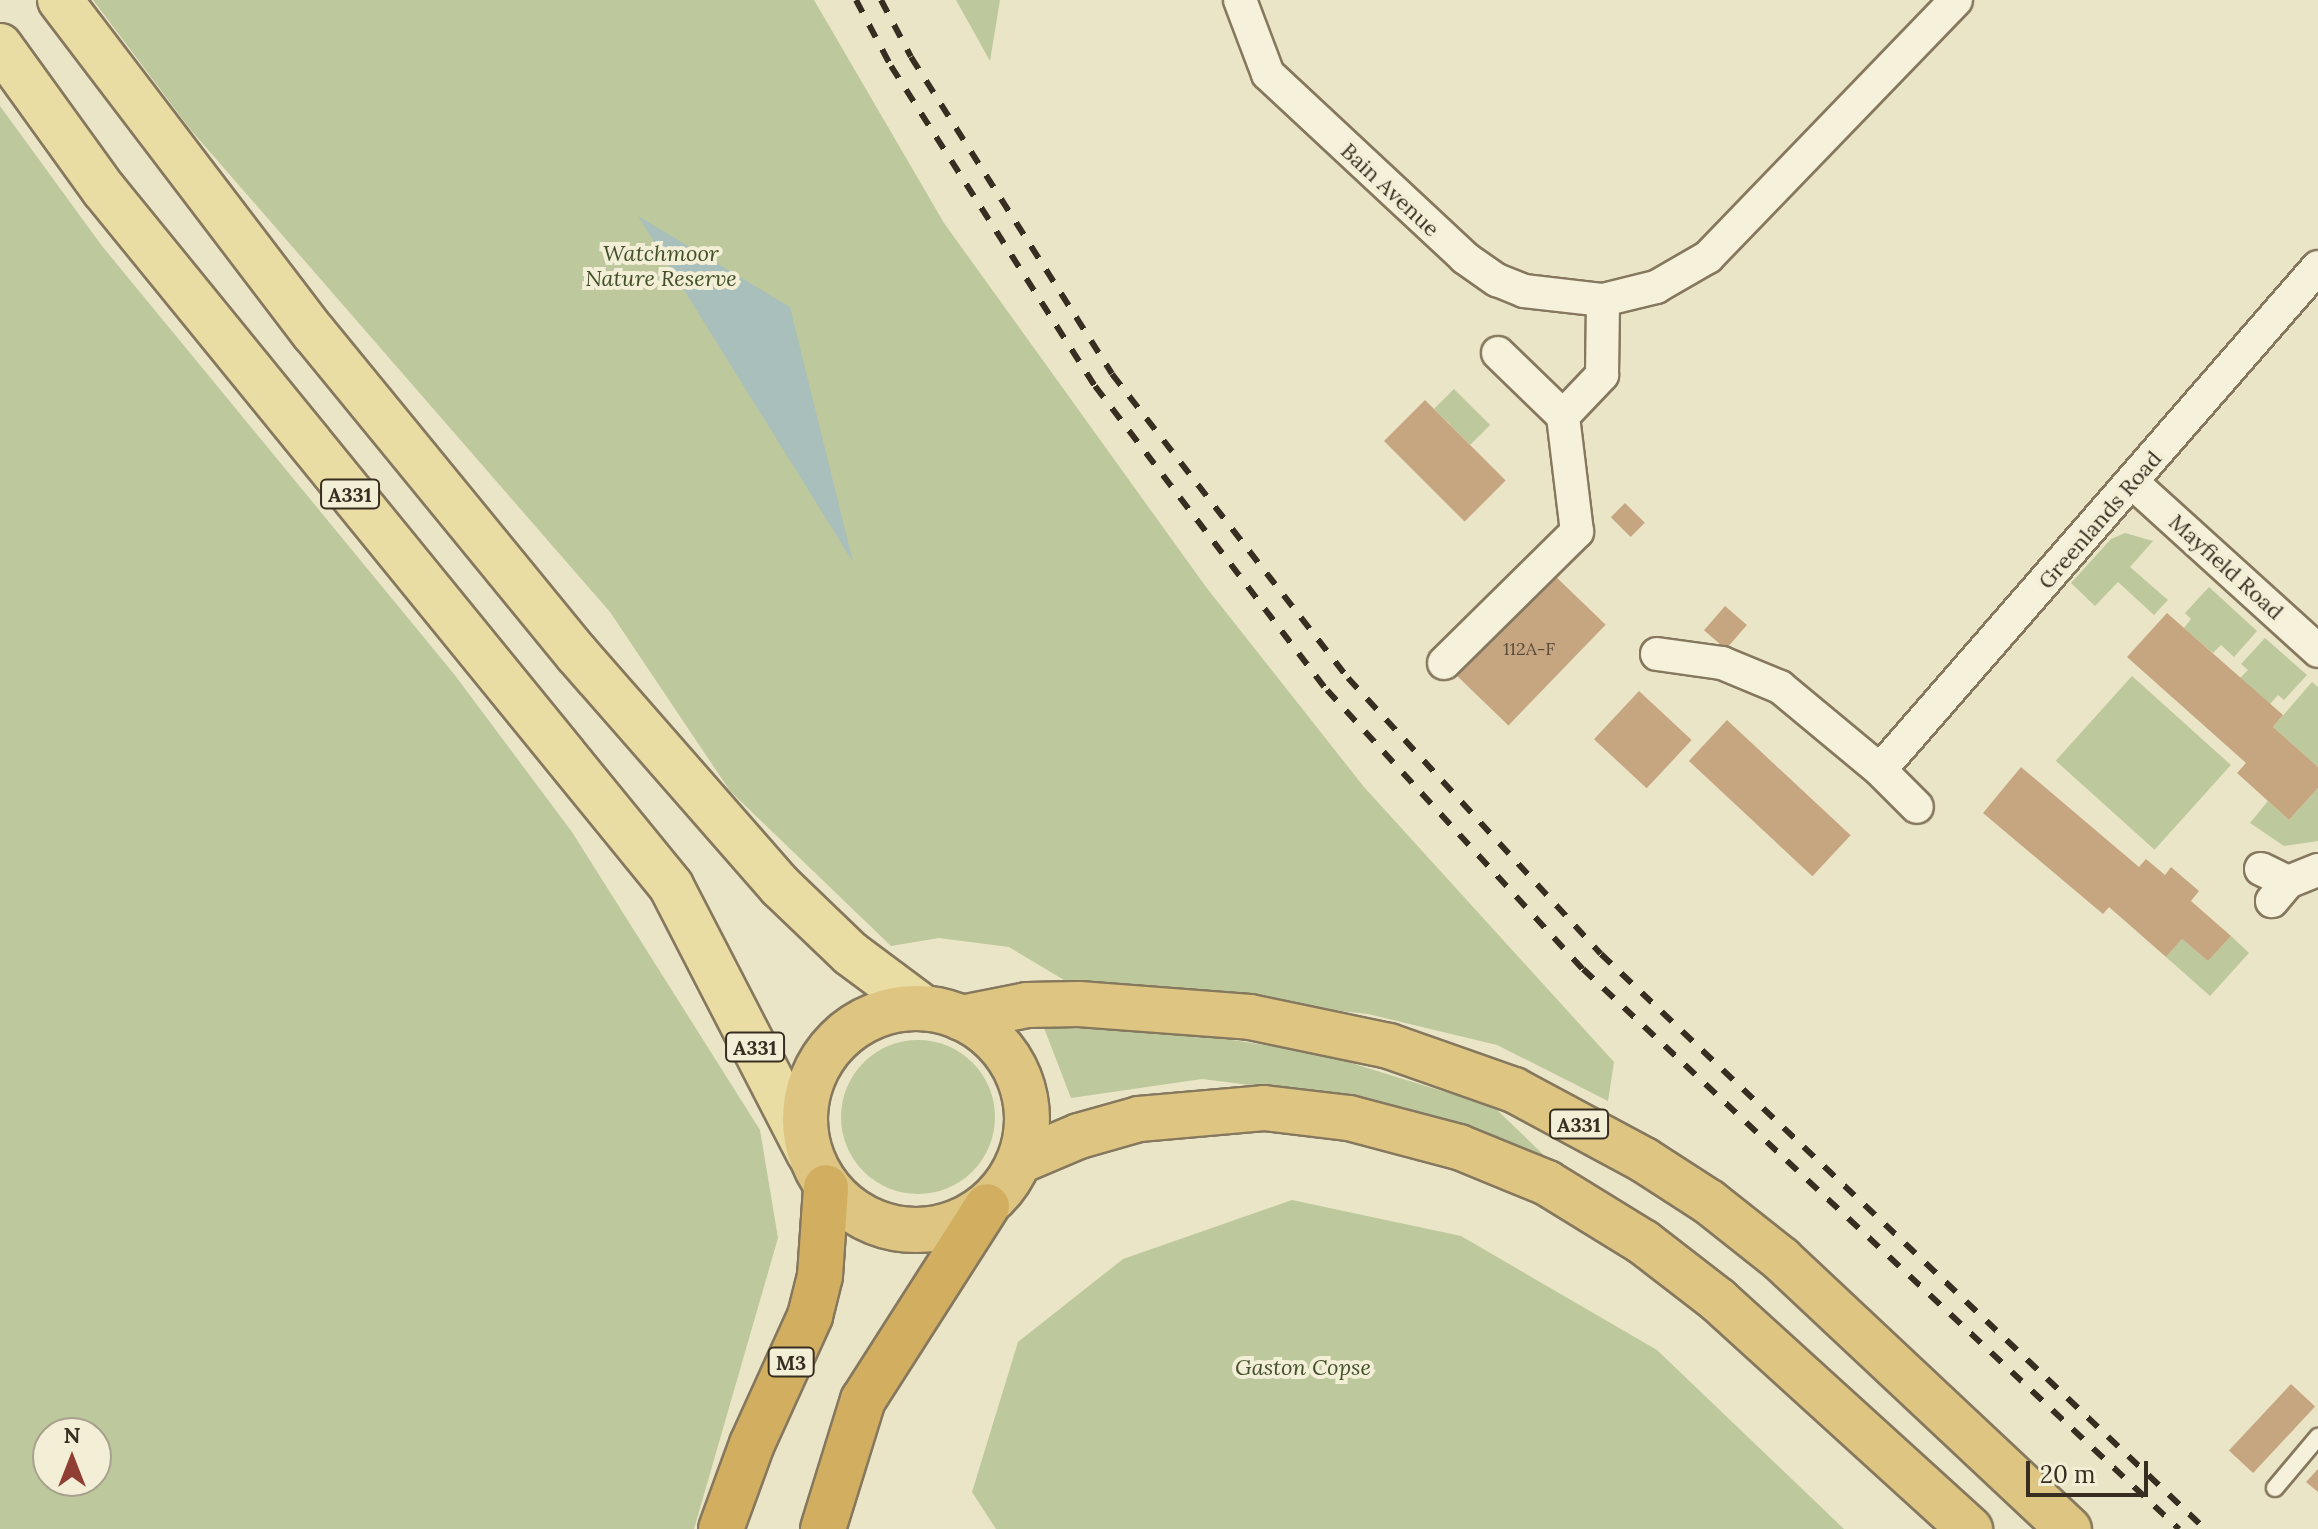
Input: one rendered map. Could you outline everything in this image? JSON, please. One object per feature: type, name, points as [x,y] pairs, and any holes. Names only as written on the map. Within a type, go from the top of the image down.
[{"type":"highway","name":"A331","points":[[941,1012],[1079,1004],[1250,1017],[1389,1046],[1514,1090],[1644,1160],[1709,1202],[1781,1259],[2069,1529]]},
{"type":"highway","points":[[823,1529],[863,1400],[987,1206],[1020,1161],[1027,1105],[1020,1077],[986,1032],[941,1012],[867,1019],[841,1037],[821,1061],[808,1090],[804,1122],[818,1170],[874,1223],[903,1230],[962,1221],[987,1206]]},
{"type":"highway","points":[[1020,1161],[1079,1136],[1139,1119],[1264,1108],[1362,1121],[1459,1147],[1547,1183],[1643,1242],[1718,1300],[1970,1529]]},
{"type":"highway","name":"M3","points":[[721,1529],[752,1444],[810,1316],[820,1276],[818,1170]]},
{"type":"main road","points":[[60,0],[314,333],[576,653],[780,886],[851,954],[941,1012]]},
{"type":"main road","name":"A331","points":[[0,46],[104,190],[671,886],[818,1170]]},
{"type":"street","name":"Bain Avenue","points":[[1240,0],[1268,74],[1465,258],[1497,280],[1524,291],[1603,300],[1656,287],[1708,257],[1956,0]]},
{"type":"street","name":"Greenlands Road","points":[[1880,770],[2318,267]]},
{"type":"street","points":[[1563,416],[1602,375],[1603,300]]},
{"type":"street","points":[[1444,663],[1577,532],[1563,416],[1498,353]]},
{"type":"street","name":"Mayfield Road","points":[[2133,483],[2318,651]]},
{"type":"street","points":[[1657,654],[1722,663],[1780,687],[1880,770],[1917,807]]},
{"type":"street","points":[[2274,884],[2318,870]]},
{"type":"lane","points":[[2275,1488],[2318,1437]]},
{"type":"green space","name":"Watchmoor Nature Reserve","points":[[93,0],[814,0],[944,223],[1206,587],[1364,787],[1614,1062],[1608,1101],[1497,1045],[1368,1014],[1064,980],[1009,947],[939,938],[891,946],[730,791],[610,612],[190,129]]},
{"type":"green space","points":[[956,0],[1000,0],[990,61]]},
{"type":"green space","points":[[0,106],[102,246],[454,674],[572,832],[760,1130],[778,1238],[694,1529],[0,1529]]},
{"type":"green space","points":[[1454,389],[1490,425],[1470,445],[1434,409]]},
{"type":"green space","points":[[2125,533],[2153,541],[2130,567],[2168,600],[2154,615],[2118,582],[2095,606],[2071,583],[2111,539]]},
{"type":"green space","points":[[2209,587],[2257,631],[2234,657],[2221,645],[2213,653],[2184,628],[2191,619],[2185,613]]},
{"type":"green space","points":[[2265,638],[2307,675],[2284,700],[2278,695],[2270,704],[2240,678],[2248,670],[2241,664]]},
{"type":"green space","points":[[2132,676],[2231,765],[2155,850],[2056,761]]},
{"type":"green space","points":[[2312,682],[2318,687],[2318,767],[2273,727]]},
{"type":"green space","points":[[2318,788],[2318,841],[2284,846],[2250,823],[2268,801],[2289,820]]},
{"type":"green space","points":[[2231,936],[2249,953],[2210,996],[2166,957],[2182,939],[2208,961]]},
{"type":"green space","points":[[1044,1028],[1162,1029],[1322,1054],[1494,1107],[1548,1159],[1370,1100],[1202,1079],[1071,1098]]},
{"type":"green space","points":[[918,1040],[947,1046],[972,1063],[989,1088],[995,1117],[989,1146],[972,1171],[947,1188],[918,1194],[889,1188],[864,1171],[847,1146],[841,1117],[847,1088],[864,1063],[889,1046]]},
{"type":"green space","name":"Gaston Copse","points":[[1292,1200],[1461,1236],[1657,1350],[1844,1529],[996,1529],[972,1492],[1018,1342],[1123,1259]]},
{"type":"water","points":[[638,216],[790,307],[853,562]]},
{"type":"building","points":[[1425,400],[1506,481],[1465,522],[1384,441]]},
{"type":"building","points":[[1625,503],[1645,523],[1631,537],[1611,517]]},
{"type":"building","points":[[1551,572],[1606,625],[1508,726],[1454,673]]},
{"type":"building","points":[[1725,606],[1747,625],[1726,649],[1704,630]]},
{"type":"building","points":[[2167,613],[2283,715],[2273,727],[2318,767],[2318,788],[2289,820],[2237,773],[2246,763],[2127,657]]},
{"type":"building","points":[[1639,691],[1692,740],[1647,788],[1594,739]]},
{"type":"building","points":[[1727,720],[1851,835],[1812,876],[1689,761]]},
{"type":"building","points":[[2021,767],[2139,867],[2146,859],[2165,875],[2171,867],[2199,891],[2191,901],[2231,936],[2208,961],[2182,939],[2166,957],[2109,907],[2103,914],[1983,813]]},
{"type":"building","points":[[2291,1384],[2315,1407],[2253,1473],[2229,1451]]},
{"type":"building","points":[[2318,1469],[2318,1492],[2306,1482]]},
{"type":"railway","points":[[856,0],[891,66],[1095,386],[1327,690],[1583,969],[2179,1529]]},
{"type":"railway","points":[[881,0],[911,57],[1112,374],[1348,678],[1601,954],[2205,1529]]}]
